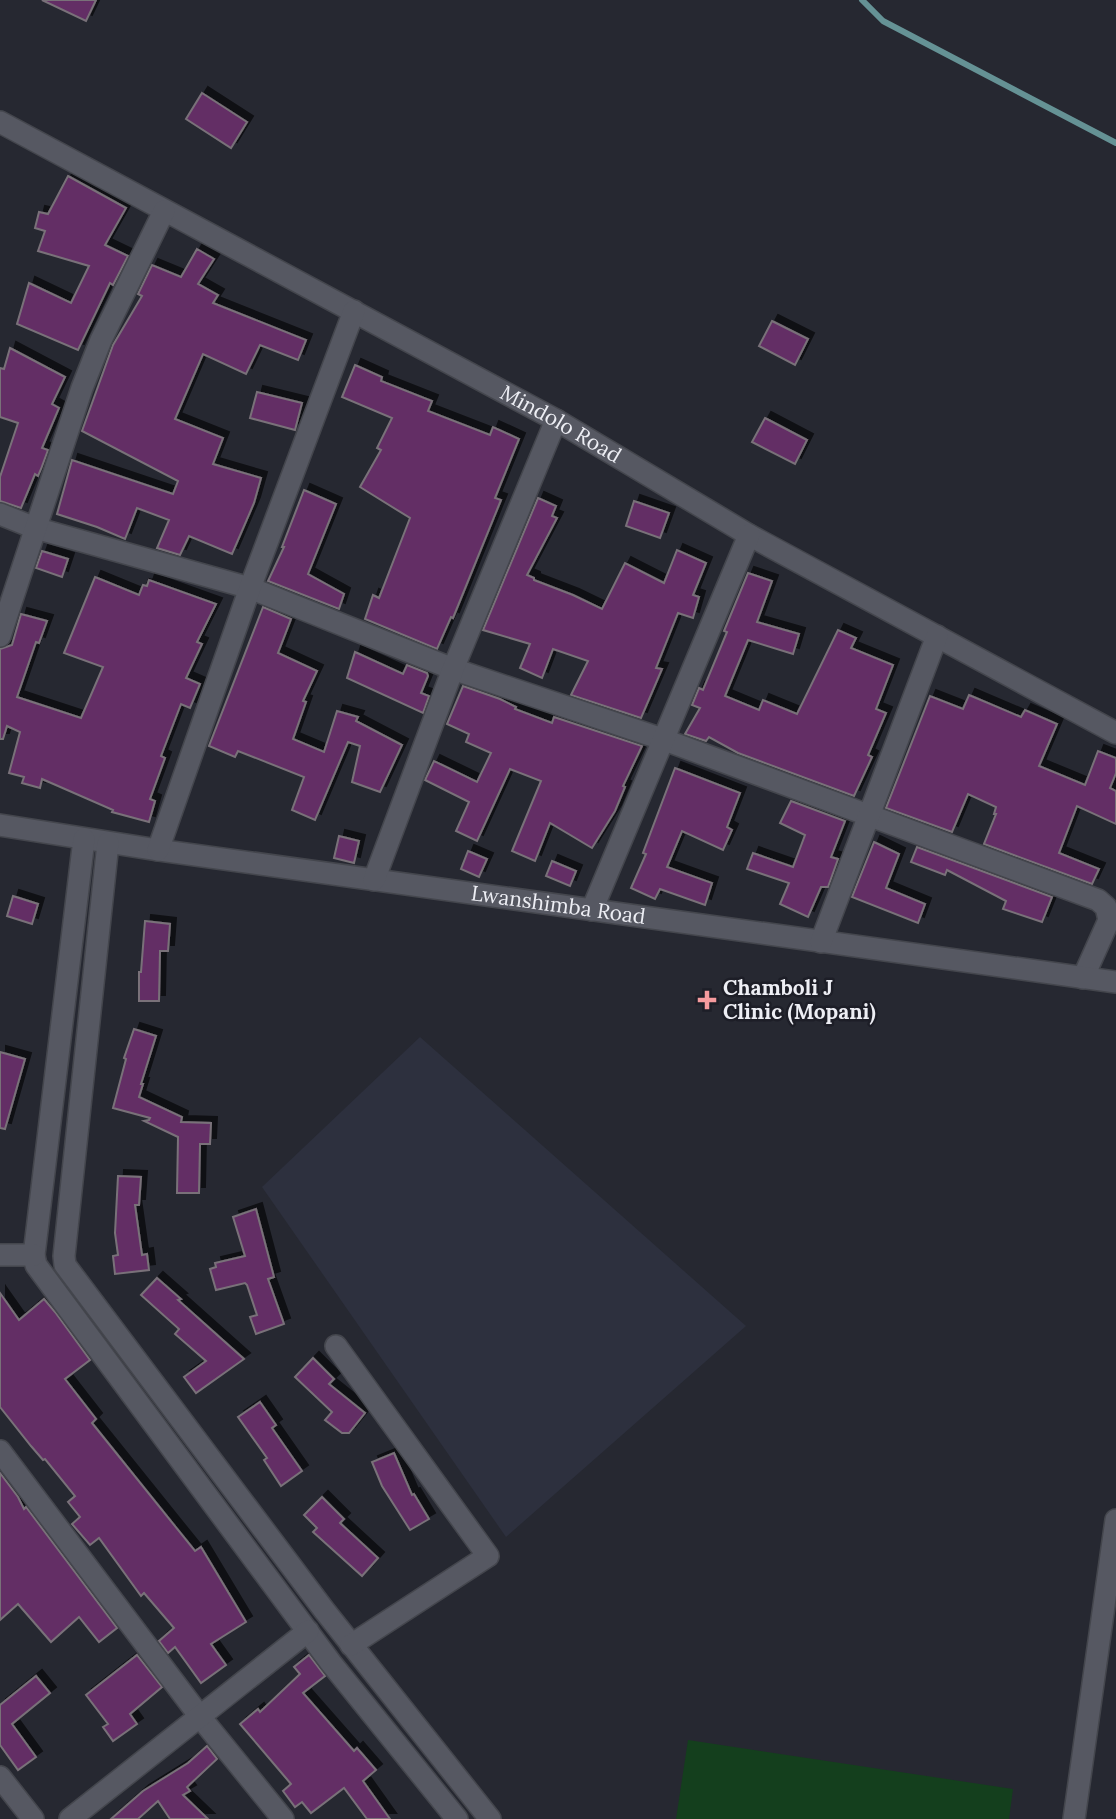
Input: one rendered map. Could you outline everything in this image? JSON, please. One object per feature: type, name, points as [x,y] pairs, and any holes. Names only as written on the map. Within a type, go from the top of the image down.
[{"type":"street","name":"Mindolo Road","points":[[0,122],[556,420],[748,535],[1116,733]]},
{"type":"street","points":[[0,636],[82,388],[101,340],[164,211]]},
{"type":"street","points":[[158,850],[250,588],[354,311]]},
{"type":"street","points":[[374,880],[453,669],[556,420]]},
{"type":"street","points":[[0,514],[36,528],[250,588],[453,669],[662,739],[1098,900],[1106,907],[1109,920],[1083,978]]},
{"type":"street","points":[[592,910],[748,535]]},
{"type":"street","points":[[821,942],[937,636]]},
{"type":"street","name":"Lwanshimba Road","points":[[0,825],[108,843],[1116,982]]},
{"type":"street","points":[[85,839],[34,1255],[36,1265],[308,1631],[454,1816],[472,1797]]},
{"type":"street","points":[[108,843],[65,1243],[65,1265],[351,1645],[490,1819]]},
{"type":"street","points":[[0,1255],[34,1255]]},
{"type":"street","points":[[336,1346],[488,1556],[351,1645]]},
{"type":"street","points":[[0,1451],[201,1718],[283,1819]]},
{"type":"street","points":[[1074,1819],[1116,1520]]},
{"type":"street","points":[[70,1819],[308,1631]]},
{"type":"street","points":[[0,1777],[33,1819]]},
{"type":"shaded area","points":[[420,1037],[746,1326],[506,1537],[262,1187]]},
{"type":"green space","points":[[688,1740],[1013,1789],[1009,1819],[676,1819]]},
{"type":"building","points":[[42,0],[96,0],[86,21]]},
{"type":"building","points":[[202,93],[247,122],[231,148],[186,119]]},
{"type":"building","points":[[68,176],[126,208],[105,245],[128,256],[113,285],[110,283],[78,350],[17,324],[29,283],[71,303],[89,266],[38,251],[45,231],[35,228],[39,212],[48,214]]},
{"type":"building","points":[[197,249],[214,259],[198,284],[218,295],[213,303],[306,340],[298,360],[260,345],[246,374],[203,354],[175,419],[223,438],[213,464],[261,478],[254,503],[232,554],[189,536],[180,555],[157,548],[169,520],[137,508],[125,539],[57,514],[72,460],[173,494],[178,481],[82,431],[113,345],[142,296],[138,294],[152,265],[181,277]]},
{"type":"building","points":[[772,321],[808,339],[795,365],[759,346]]},
{"type":"building","points":[[10,348],[65,377],[52,404],[59,408],[42,448],[48,450],[21,508],[0,501],[0,477],[18,423],[0,417],[0,368],[4,369]]},
{"type":"building","points":[[355,365],[382,377],[381,381],[432,401],[428,411],[490,435],[493,427],[519,439],[495,498],[501,500],[453,618],[451,617],[437,649],[365,619],[373,595],[379,598],[410,518],[360,487],[381,450],[377,448],[392,418],[342,397]]},
{"type":"building","points":[[257,392],[302,403],[295,430],[250,418]]},
{"type":"building","points":[[765,418],[807,440],[795,464],[752,442]]},
{"type":"building","points":[[304,490],[336,504],[308,574],[344,594],[339,609],[268,581],[284,547]]},
{"type":"building","points":[[538,498],[556,506],[552,516],[557,518],[527,575],[602,609],[625,563],[664,583],[677,550],[706,563],[693,595],[699,597],[693,618],[678,613],[656,668],[662,669],[641,718],[571,695],[588,661],[553,649],[542,678],[520,668],[530,644],[483,630]]},
{"type":"building","points":[[634,501],[669,513],[660,538],[626,526]]},
{"type":"building","points":[[42,551],[68,559],[62,577],[36,568]]},
{"type":"building","points":[[748,573],[772,581],[757,622],[799,634],[793,654],[748,640],[725,696],[759,710],[763,700],[797,714],[838,630],[856,638],[851,648],[893,665],[876,709],[886,713],[868,755],[872,757],[854,796],[738,753],[709,737],[706,741],[685,734],[700,708],[692,705],[699,688],[703,690]]},
{"type":"building","points":[[95,577],[139,595],[143,585],[147,586],[149,580],[216,604],[197,642],[202,644],[186,678],[200,684],[190,708],[181,704],[161,756],[165,758],[150,799],[155,801],[149,822],[112,812],[113,810],[42,779],[40,788],[22,783],[24,777],[9,773],[20,732],[7,726],[3,739],[0,739],[0,649],[12,645],[21,614],[47,621],[39,643],[36,642],[17,697],[81,718],[103,667],[64,653]]},
{"type":"building","points":[[263,607],[291,619],[278,653],[317,671],[303,701],[306,702],[293,739],[324,752],[337,711],[358,717],[356,721],[402,745],[380,792],[352,782],[360,746],[348,742],[315,820],[292,810],[304,777],[238,751],[235,757],[209,746]]},
{"type":"building","points":[[355,652],[403,674],[407,665],[427,673],[421,693],[429,696],[423,713],[347,678]]},
{"type":"building","points":[[463,686],[500,699],[516,707],[515,709],[552,723],[554,717],[642,746],[623,786],[625,787],[615,811],[592,848],[550,823],[535,861],[512,851],[541,781],[510,769],[477,841],[456,831],[469,802],[425,780],[434,761],[477,782],[491,753],[466,742],[469,734],[447,724]]},
{"type":"building","points":[[969,695],[1021,717],[1025,710],[1057,724],[1039,766],[1085,785],[1098,751],[1116,758],[1116,773],[1110,788],[1116,791],[1116,824],[1077,806],[1059,853],[1099,869],[1092,884],[984,844],[996,814],[996,807],[968,794],[952,832],[886,808],[930,696],[963,709]]},
{"type":"building","points":[[675,768],[740,793],[727,827],[732,830],[723,850],[682,831],[667,867],[712,883],[705,905],[660,889],[655,899],[631,888],[646,854],[643,853]]},
{"type":"building","points":[[791,801],[845,821],[831,857],[838,859],[828,887],[821,887],[808,917],[780,904],[789,883],[747,869],[753,853],[793,867],[805,835],[780,823]]},
{"type":"building","points":[[339,836],[359,841],[354,863],[334,858]]},
{"type":"building","points":[[874,842],[899,854],[886,888],[925,904],[918,923],[852,897]]},
{"type":"building","points":[[917,847],[1052,897],[1042,922],[1003,909],[1006,901],[947,870],[945,875],[911,862]]},
{"type":"building","points":[[468,851],[487,859],[479,877],[461,869]]},
{"type":"building","points":[[552,861],[576,871],[570,886],[546,876]]},
{"type":"building","points":[[13,896],[38,904],[32,924],[7,916]]},
{"type":"building","points":[[145,921],[170,924],[168,951],[160,951],[159,1001],[139,1001],[139,972]]},
{"type":"building","points":[[134,1029],[156,1036],[139,1097],[182,1117],[181,1122],[211,1123],[210,1144],[200,1144],[199,1193],[177,1193],[178,1137],[144,1121],[150,1118],[113,1108],[126,1059],[124,1058]]},
{"type":"building","points":[[0,1052],[25,1059],[5,1129],[0,1128]]},
{"type":"building","points":[[118,1176],[141,1177],[139,1205],[135,1205],[142,1255],[147,1254],[149,1270],[115,1274],[113,1256],[118,1255],[115,1233]]},
{"type":"building","points":[[256,1209],[274,1277],[268,1279],[284,1324],[256,1334],[250,1317],[257,1315],[247,1285],[245,1283],[216,1290],[210,1269],[216,1267],[215,1263],[245,1256],[233,1217]]},
{"type":"building","points":[[157,1278],[244,1359],[196,1393],[184,1377],[206,1361],[175,1334],[179,1329],[141,1295]]},
{"type":"building","points":[[0,1293],[19,1320],[44,1299],[55,1312],[90,1360],[65,1379],[96,1419],[92,1423],[195,1551],[201,1547],[246,1622],[211,1644],[226,1665],[201,1683],[175,1647],[168,1653],[159,1641],[174,1628],[144,1593],[141,1596],[99,1538],[90,1545],[72,1524],[80,1517],[68,1502],[75,1496],[0,1407]]},
{"type":"building","points":[[313,1358],[334,1379],[329,1384],[365,1413],[349,1433],[342,1433],[325,1420],[332,1412],[295,1377]]},
{"type":"building","points":[[260,1402],[276,1425],[272,1428],[302,1471],[281,1486],[264,1460],[267,1458],[238,1417]]},
{"type":"building","points":[[394,1453],[412,1495],[414,1494],[429,1519],[410,1530],[382,1486],[372,1462]]},
{"type":"building","points":[[0,1473],[24,1509],[26,1507],[117,1628],[99,1642],[79,1617],[51,1642],[18,1604],[0,1620]]},
{"type":"building","points":[[322,1497],[344,1519],[340,1523],[378,1558],[362,1576],[313,1532],[317,1528],[304,1515]]},
{"type":"building","points":[[137,1655],[162,1687],[130,1714],[137,1724],[113,1741],[103,1727],[108,1724],[86,1695]]},
{"type":"building","points":[[309,1655],[325,1676],[303,1693],[354,1751],[357,1748],[376,1770],[363,1781],[390,1819],[367,1819],[344,1788],[311,1813],[302,1802],[295,1807],[283,1791],[291,1784],[240,1724],[258,1709],[260,1712],[300,1674],[294,1667]]},
{"type":"building","points":[[36,1676],[50,1693],[12,1724],[36,1757],[18,1770],[0,1745],[0,1705]]},
{"type":"building","points":[[207,1746],[217,1759],[187,1787],[190,1791],[183,1795],[208,1819],[170,1819],[158,1801],[138,1819],[111,1819],[143,1791],[188,1763]]},
{"type":"waterway","points":[[862,0],[883,21],[1116,143]]},
{"type":"place","name":"Chamboli J Clinic (Mopani)","points":[[707,1000]]}]
